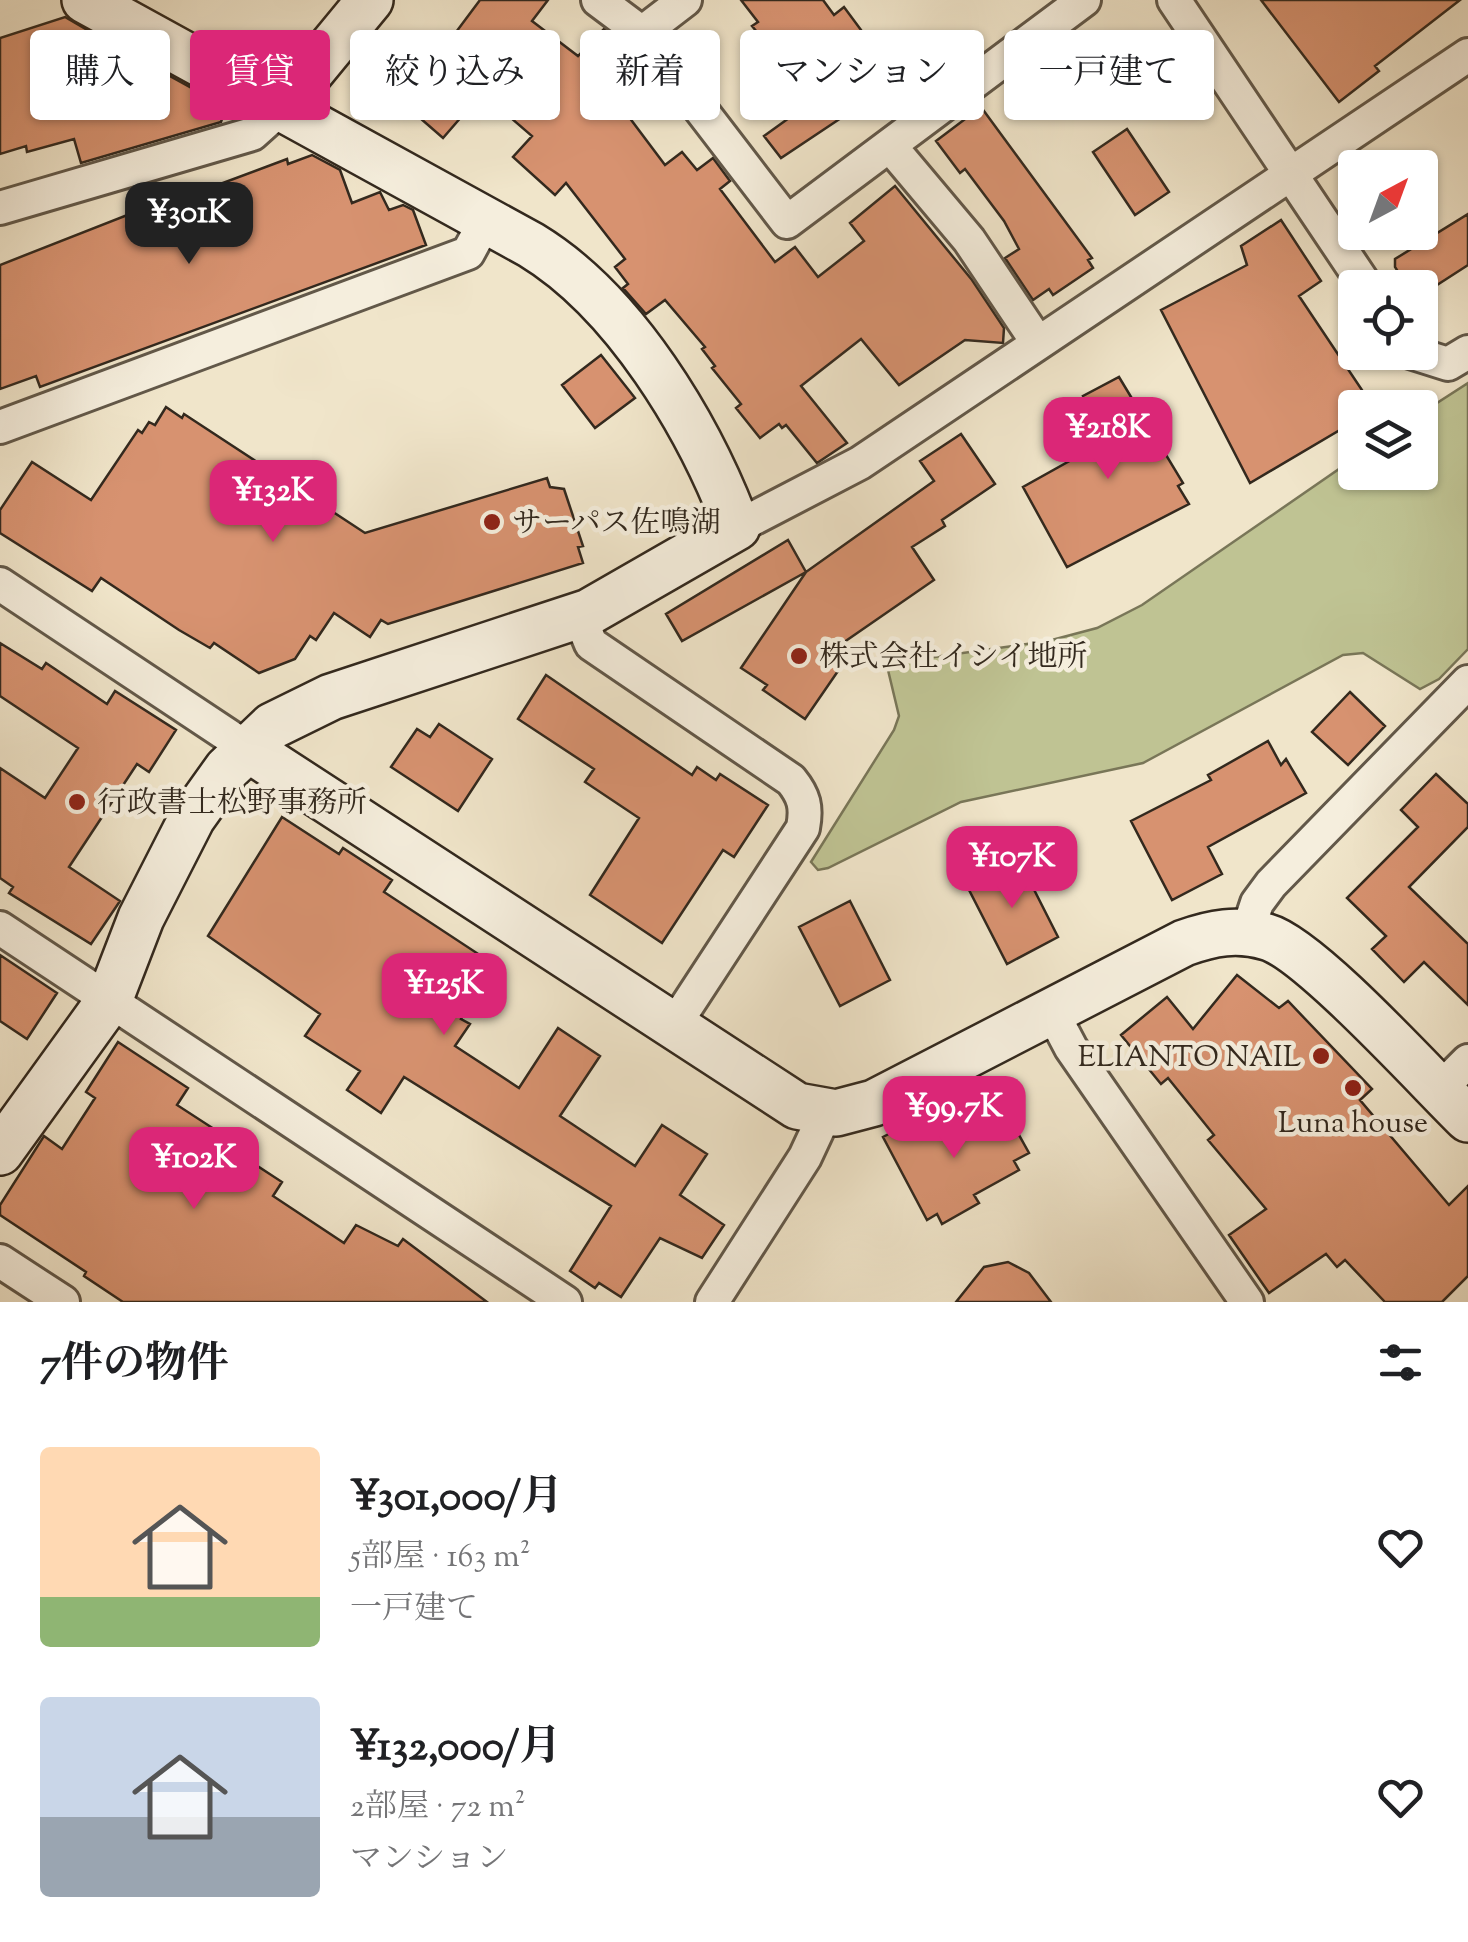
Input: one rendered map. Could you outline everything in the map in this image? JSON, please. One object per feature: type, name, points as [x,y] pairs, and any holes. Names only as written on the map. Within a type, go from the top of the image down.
[{"type":"street","points":[[85,0],[190,58]]},
{"type":"street","points":[[330,49],[370,0]]},
{"type":"street","points":[[598,0],[638,30]]},
{"type":"street","points":[[646,30],[685,0]]},
{"type":"street","points":[[709,120],[787,222],[1084,0]]},
{"type":"street","points":[[1174,0],[1355,270]]},
{"type":"street","points":[[0,1152],[109,1000],[141,918],[208,792],[272,726],[331,697],[579,615],[860,464],[1468,54]]},
{"type":"street","points":[[0,208],[252,134],[268,120]]},
{"type":"street","points":[[303,120],[551,257],[601,304],[684,414],[719,480],[737,527]]},
{"type":"street","points":[[890,146],[969,240],[1038,344]]},
{"type":"street","points":[[0,427],[468,253],[486,220]]},
{"type":"street","points":[[1438,361],[1448,364],[1468,352]]},
{"type":"street","points":[[0,584],[779,1097],[826,1112],[874,1103],[1184,942],[1226,931],[1270,937],[1304,959],[1458,1090]]},
{"type":"street","points":[[579,615],[592,644],[790,780],[802,794],[806,811],[803,828],[673,1027]]},
{"type":"street","points":[[1247,933],[1256,903],[1271,884],[1468,682]]},
{"type":"street","points":[[0,928],[566,1302]]},
{"type":"street","points":[[1052,1012],[1071,1048],[1247,1302]]},
{"type":"street","points":[[712,1302],[805,1157],[826,1112]]},
{"type":"street","points":[[0,1260],[63,1302]]},
{"type":"green space","points":[[1468,383],[1468,649],[1439,679],[1420,689],[1363,653],[1343,655],[1143,763],[961,802],[828,868],[818,870],[811,862],[894,730],[899,716],[888,670],[899,662],[1048,641],[1097,628],[1142,605],[1338,470],[1338,490],[1438,490],[1438,402]]},
{"type":"building","points":[[480,0],[548,0],[532,21],[544,30],[458,30]]},
{"type":"building","points":[[741,0],[823,0],[834,15],[844,7],[861,30],[755,30],[752,26],[758,22]]},
{"type":"building","points":[[1261,0],[1460,0],[1375,66],[1379,71],[1339,102]]},
{"type":"building","points":[[65,17],[87,30],[30,30],[30,120],[170,120],[170,76],[190,87],[190,120],[221,122],[81,163],[74,139],[27,152],[26,146],[0,154],[0,38]]},
{"type":"building","points":[[560,42],[580,54],[580,120],[631,120],[665,165],[682,152],[697,170],[713,158],[730,181],[720,189],[775,262],[795,247],[818,277],[864,241],[850,223],[895,186],[972,280],[1004,328],[1003,343],[965,340],[899,385],[861,339],[801,386],[847,443],[817,463],[786,425],[782,428],[779,424],[760,438],[736,408],[741,404],[712,368],[715,366],[702,349],[705,347],[665,300],[646,314],[623,288],[628,284],[615,267],[625,259],[566,183],[555,195],[513,157],[532,136],[513,120],[560,120]]},
{"type":"building","points":[[984,111],[1092,258],[1088,260],[1093,268],[1053,295],[1049,289],[1033,300],[1005,258],[1019,249],[1004,221],[965,169],[960,173],[936,141],[964,120],[984,120]]},
{"type":"building","points":[[422,120],[459,120],[443,138]]},
{"type":"building","points":[[786,120],[838,120],[781,158],[764,136]]},
{"type":"building","points":[[1127,129],[1169,192],[1135,215],[1093,152]]},
{"type":"building","points":[[312,155],[340,170],[352,203],[380,192],[389,210],[403,205],[413,210],[426,245],[40,387],[36,376],[0,389],[0,265],[140,210],[137,215],[287,159],[288,164]]},
{"type":"building","points":[[1468,214],[1468,265],[1438,284],[1438,270],[1397,270],[1395,259],[1410,250],[1438,250],[1438,232]]},
{"type":"building","points":[[1281,220],[1321,281],[1299,296],[1338,354],[1338,370],[1349,370],[1362,390],[1338,390],[1338,431],[1250,483],[1161,310],[1247,265],[1241,246]]},
{"type":"building","points":[[601,355],[635,398],[595,428],[562,385]]},
{"type":"building","points":[[1119,377],[1183,483],[1178,486],[1189,504],[1067,567],[1023,487],[1107,440],[1083,396]]},
{"type":"building","points":[[166,407],[182,418],[184,414],[365,533],[547,478],[550,487],[564,489],[583,546],[578,547],[583,563],[388,624],[381,620],[370,637],[334,613],[316,640],[310,636],[295,659],[259,673],[214,643],[210,648],[179,630],[101,578],[92,591],[0,533],[0,510],[32,462],[91,500],[138,430],[142,433],[149,422],[155,425]]},
{"type":"building","points":[[961,434],[995,484],[942,520],[945,526],[912,547],[934,580],[837,647],[849,655],[805,719],[763,690],[767,685],[741,668],[806,572],[934,481],[920,461]]},
{"type":"building","points":[[788,540],[806,572],[682,641],[666,614]]},
{"type":"building","points":[[0,643],[42,669],[46,663],[107,704],[115,691],[176,730],[149,772],[137,764],[69,867],[120,901],[91,944],[9,893],[13,887],[0,878],[0,768],[45,798],[78,748],[0,696]]},
{"type":"building","points":[[546,675],[692,775],[697,767],[716,780],[720,774],[768,805],[734,857],[723,850],[662,943],[590,895],[639,818],[585,782],[594,769],[518,719]]},
{"type":"building","points":[[1350,692],[1385,726],[1348,765],[1312,732]]},
{"type":"building","points":[[439,724],[492,759],[458,811],[391,767],[417,729],[430,737]]},
{"type":"building","points":[[1268,741],[1281,765],[1286,759],[1306,793],[1208,847],[1222,874],[1172,900],[1131,821],[1211,780],[1208,775]]},
{"type":"building","points":[[1436,774],[1468,804],[1468,827],[1409,887],[1468,944],[1468,1005],[1424,962],[1404,982],[1372,949],[1386,936],[1347,898],[1418,827],[1401,810]]},
{"type":"building","points":[[282,817],[339,854],[343,848],[392,880],[384,892],[495,965],[461,1019],[470,1024],[455,1046],[519,1088],[558,1028],[600,1056],[560,1116],[635,1166],[662,1125],[707,1154],[680,1195],[724,1225],[702,1258],[660,1238],[621,1297],[599,1283],[595,1288],[570,1271],[611,1206],[404,1077],[381,1113],[347,1090],[360,1071],[305,1036],[320,1014],[208,936]]},
{"type":"building","points":[[1018,858],[1058,937],[1007,964],[966,884]]},
{"type":"building","points":[[850,901],[890,980],[840,1006],[799,927]]},
{"type":"building","points":[[0,955],[57,993],[27,1039],[0,1021]]},
{"type":"building","points":[[1237,975],[1279,1008],[1288,1001],[1372,1089],[1360,1100],[1449,1205],[1468,1186],[1468,1276],[1442,1302],[1385,1302],[1345,1260],[1337,1267],[1326,1254],[1269,1293],[1229,1235],[1266,1209],[1208,1140],[1214,1135],[1168,1078],[1161,1084],[1121,1035],[1167,997],[1193,1029]]},
{"type":"building","points":[[118,1042],[188,1088],[177,1105],[231,1140],[227,1146],[282,1182],[273,1196],[344,1243],[356,1225],[398,1246],[403,1239],[487,1302],[123,1302],[84,1276],[86,1272],[0,1215],[0,1205],[44,1136],[62,1149],[95,1098],[86,1092]]},
{"type":"building","points":[[939,1108],[952,1133],[978,1119],[981,1125],[989,1121],[992,1127],[1009,1117],[1029,1153],[1014,1161],[1019,1170],[974,1195],[979,1203],[942,1224],[937,1214],[927,1220],[883,1137]]},
{"type":"building","points":[[1008,1262],[1029,1273],[1051,1302],[956,1302],[984,1267]]},
{"type":"place","name":"サーパス佐鳴湖","points":[[492,522]]},
{"type":"place","name":"株式会社イシイ地所","points":[[799,656]]},
{"type":"place","name":"行政書士松野事務所","points":[[77,802]]},
{"type":"place","name":"ELIANTO NAIL","points":[[1321,1056]]},
{"type":"place","name":"Luna house","points":[[1353,1088]]}]
